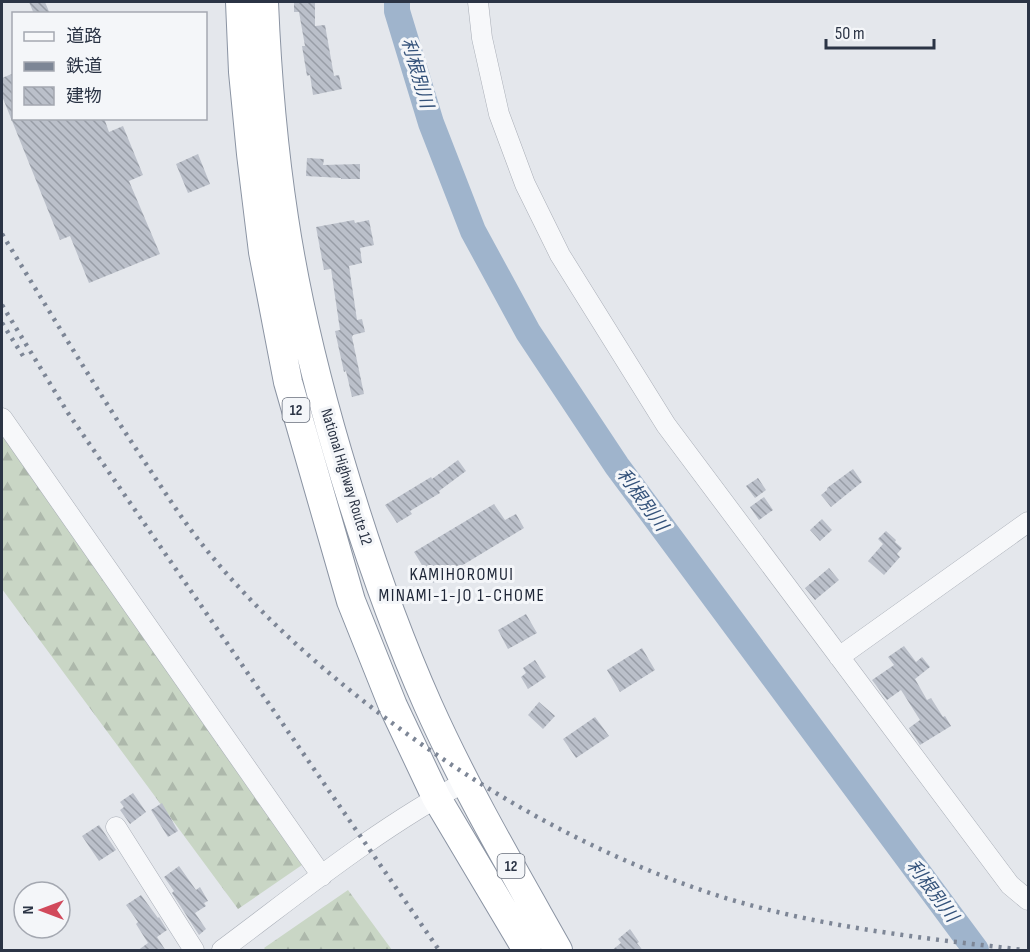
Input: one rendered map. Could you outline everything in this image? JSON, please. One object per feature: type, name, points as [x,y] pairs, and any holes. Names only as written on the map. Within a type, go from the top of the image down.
[{"type":"highway","name":"National Highway Route 12","points":[[240,2],[243,72],[263,252],[288,382],[351,601],[393,706],[436,798],[527,951]]},
{"type":"highway","name":"National Highway Route 12","points":[[264,2],[272,119],[284,219],[300,307],[320,392],[357,517],[388,607],[428,704],[465,782],[558,951]]},
{"type":"street","points":[[478,2],[482,38],[499,114],[525,184],[560,255],[666,425],[1010,885],[1029,900]]},
{"type":"street","points":[[2,418],[321,876]]},
{"type":"street","points":[[839,657],[1029,522]]},
{"type":"street","points":[[222,951],[365,845],[436,798],[465,782]]},
{"type":"street","points":[[116,827],[194,951]]},
{"type":"green space","points":[[2,434],[302,865],[238,909],[2,589]]},
{"type":"green space","points":[[348,890],[392,950],[266,950],[264,948]]},
{"type":"building","points":[[29,2],[45,2],[49,12],[33,12]]},
{"type":"building","points":[[294,2],[315,2],[315,26],[325,25],[334,76],[339,75],[342,89],[313,95],[310,75],[307,76],[299,12],[294,12]]},
{"type":"building","points":[[12,74],[12,120],[105,120],[109,132],[123,126],[143,175],[129,181],[160,254],[89,283],[70,236],[60,240],[2,96],[2,78]]},
{"type":"building","points":[[198,154],[210,184],[188,193],[176,164]]},
{"type":"building","points":[[307,158],[324,159],[323,165],[360,164],[360,179],[306,176]]},
{"type":"building","points":[[354,220],[355,223],[369,220],[374,245],[360,248],[362,263],[349,266],[357,320],[362,319],[365,332],[352,337],[364,394],[352,397],[335,331],[340,330],[331,269],[324,270],[316,227]]},
{"type":"building","points":[[458,460],[466,471],[439,491],[440,493],[410,511],[412,514],[397,523],[385,505],[431,477],[432,479]]},
{"type":"building","points":[[853,469],[862,482],[831,507],[821,495]]},
{"type":"building","points":[[758,478],[766,490],[755,498],[746,486]]},
{"type":"building","points":[[764,497],[773,510],[759,520],[750,507]]},
{"type":"building","points":[[494,504],[505,520],[516,514],[524,528],[433,583],[414,552]]},
{"type":"building","points":[[822,519],[832,530],[820,541],[810,530]]},
{"type":"building","points":[[886,531],[902,548],[897,554],[900,557],[884,575],[868,561],[883,544],[878,539]]},
{"type":"building","points":[[829,568],[839,580],[815,600],[805,588]]},
{"type":"building","points":[[526,614],[537,633],[508,649],[498,630]]},
{"type":"building","points":[[904,646],[916,662],[922,657],[930,667],[915,679],[927,700],[931,698],[951,726],[920,745],[909,728],[920,720],[901,690],[887,700],[872,680],[894,665],[888,657]]},
{"type":"building","points":[[642,648],[655,670],[620,692],[607,670]]},
{"type":"building","points":[[535,660],[546,677],[528,689],[521,677],[526,673],[523,668]]},
{"type":"building","points":[[539,702],[555,716],[543,729],[528,715]]},
{"type":"building","points":[[595,717],[609,736],[576,758],[563,739]]},
{"type":"building","points":[[133,793],[146,812],[130,824],[120,810],[124,807],[120,802]]},
{"type":"building","points":[[162,803],[178,831],[168,837],[151,810]]},
{"type":"building","points":[[99,825],[116,850],[99,861],[82,836]]},
{"type":"building","points":[[179,866],[196,890],[200,887],[208,901],[204,903],[206,906],[195,913],[206,929],[199,935],[164,877]]},
{"type":"building","points":[[141,895],[167,930],[157,937],[166,951],[137,951],[148,943],[136,924],[138,922],[126,905]]},
{"type":"building","points":[[630,929],[643,951],[611,951],[621,943],[618,939]]},
{"type":"waterway","name":"利根別川","points":[[397,2],[397,11],[431,123],[473,231],[528,332],[617,466],[976,950]]},
{"type":"railway","points":[[2,234],[124,430],[180,515],[212,556],[249,598],[309,656],[352,692],[437,755],[481,784],[573,836],[669,878],[719,896],[832,924],[1024,950]]},
{"type":"railway","points":[[2,305],[68,413],[439,950]]},
{"type":"railway","points":[[2,323],[25,359]]},
{"type":"district","name":"KAMIHOROMUI MINAMI-1-JO 1-CHOME","points":[[462,584]]}]
